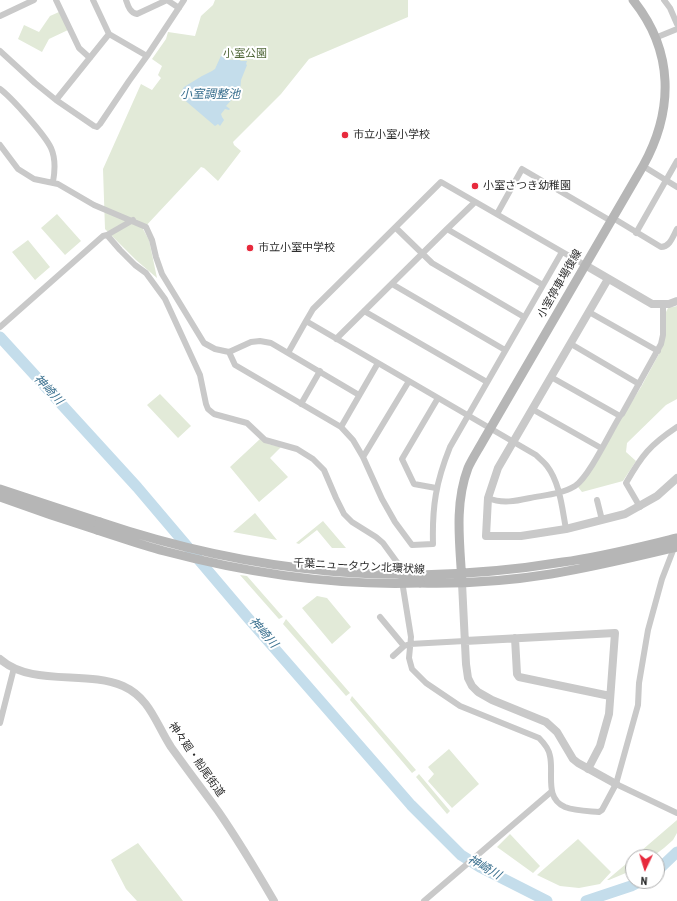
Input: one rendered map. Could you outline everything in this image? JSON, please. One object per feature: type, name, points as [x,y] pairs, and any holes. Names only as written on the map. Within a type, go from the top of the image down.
[{"type":"main road","name":"小室停車場復線","points":[[462,578],[459,521],[461,497],[470,464],[612,219],[657,136],[664,107],[665,80],[655,38],[650,26],[633,0]]},
{"type":"main road","name":"千葉ニュータウン北環状線","points":[[0,489],[163,551],[248,570],[325,580],[398,584],[420,579],[514,578],[550,574],[624,560],[676,547]]},
{"type":"main road","name":"千葉ニュータウン北環状線","points":[[0,497],[51,516],[99,526]]},
{"type":"main road","name":"千葉ニュータウン北環状線","points":[[462,578],[564,562],[677,538]]},
{"type":"street","points":[[0,16],[34,0]]},
{"type":"street","points":[[56,0],[79,48],[90,58]]},
{"type":"street","points":[[93,0],[110,34],[147,56]]},
{"type":"street","points":[[126,0],[131,11],[137,14],[167,0],[179,8]]},
{"type":"street","points":[[0,51],[56,100],[97,127],[184,0]]},
{"type":"street","points":[[665,0],[677,24]]},
{"type":"street","points":[[655,38],[677,29]]},
{"type":"street","points":[[56,100],[110,34]]},
{"type":"street","points":[[0,89],[17,106],[51,148],[55,168],[53,182]]},
{"type":"street","points":[[0,145],[21,172],[34,179],[44,182],[53,182],[104,209],[146,227],[152,240],[162,274],[204,343],[215,349],[229,352],[251,342],[260,341],[271,343],[359,395]]},
{"type":"street","points":[[636,232],[677,161]]},
{"type":"street","points":[[642,166],[677,187]]},
{"type":"street","points":[[497,214],[522,169],[661,247],[664,248],[668,245],[677,229]]},
{"type":"street","points":[[288,353],[313,309],[441,182],[648,302],[656,304],[677,302]]},
{"type":"street","points":[[336,339],[475,202]]},
{"type":"street","points":[[0,327],[103,236],[107,235],[128,218]]},
{"type":"street","points":[[396,228],[422,255],[432,263],[524,317]]},
{"type":"street","points":[[447,229],[543,285]]},
{"type":"street","points":[[107,235],[135,265],[146,273],[165,299],[200,374],[208,409],[214,414],[247,423],[261,437],[269,442],[297,449],[313,459],[324,470],[344,514],[352,522],[376,537],[390,552],[399,565],[411,637],[409,658],[411,666],[418,675],[426,683],[460,706],[533,735],[544,743],[550,756],[552,766],[551,792],[563,806],[599,812],[602,810],[616,784],[638,705],[639,683],[648,630],[662,579],[676,547]]},
{"type":"street","points":[[229,352],[235,365],[341,427],[353,440],[363,457],[385,505],[395,522],[412,545],[434,544],[433,520],[436,488],[441,469],[450,447],[562,252]]},
{"type":"street","points":[[608,279],[498,468],[488,498],[486,536],[521,536],[566,529],[624,514],[640,507],[657,496],[677,478]]},
{"type":"street","points":[[392,284],[505,350]]},
{"type":"street","points":[[488,498],[493,500],[514,502],[559,492],[574,486],[584,479],[658,351],[663,335],[663,304]]},
{"type":"street","points":[[364,312],[487,382]]},
{"type":"street","points":[[589,312],[658,351]]},
{"type":"street","points":[[306,321],[536,455],[547,466],[554,478],[559,492],[566,529]]},
{"type":"street","points":[[571,344],[639,384]]},
{"type":"street","points":[[341,427],[378,363]]},
{"type":"street","points":[[301,404],[320,371]]},
{"type":"street","points":[[552,377],[620,416]]},
{"type":"street","points":[[363,457],[409,381]]},
{"type":"street","points":[[436,488],[414,484],[402,459],[438,398]]},
{"type":"street","points":[[532,409],[601,448]]},
{"type":"street","points":[[640,507],[626,482],[641,458],[651,447],[677,427]]},
{"type":"street","points":[[597,500],[602,520]]},
{"type":"street","points":[[462,578],[466,664],[468,678],[478,692],[492,700],[546,722],[557,732],[573,759],[616,784],[677,813]]},
{"type":"street","points":[[380,617],[404,646]]},
{"type":"street","points":[[393,656],[404,646],[410,644],[615,633],[609,714],[605,733],[588,769]]},
{"type":"street","points":[[515,638],[517,674],[519,677],[610,696]]},
{"type":"street","name":"神々廻・船尾街道","points":[[0,659],[14,668],[38,675],[113,682],[124,686],[143,700],[149,707],[167,741],[237,839],[274,901]]},
{"type":"street","points":[[0,723],[14,668]]},
{"type":"street","points":[[424,901],[551,792]]},
{"type":"green space","name":"小室公園","points":[[215,0],[408,0],[408,17],[309,59],[281,94],[233,142],[234,145],[241,151],[218,181],[201,167],[143,229],[149,240],[157,278],[136,260],[105,229],[103,169],[141,84],[152,90],[161,78],[158,75],[162,66],[152,59],[166,39],[168,32],[195,36],[201,16],[213,5]]},
{"type":"green space","points":[[59,12],[68,30],[49,39],[42,52],[18,39],[24,25],[39,32],[50,16]]},
{"type":"green space","points":[[57,214],[81,241],[65,255],[41,228]]},
{"type":"green space","points":[[28,240],[50,267],[35,280],[12,252]]},
{"type":"green space","points":[[677,306],[677,399],[666,405],[627,443],[626,452],[636,461],[623,481],[582,492],[578,487],[641,387],[660,352],[666,312],[668,308]]},
{"type":"green space","points":[[160,394],[191,426],[178,438],[147,405]]},
{"type":"green space","points":[[260,439],[268,444],[281,447],[270,458],[288,477],[259,502],[230,467]]},
{"type":"green space","points":[[255,513],[277,540],[233,532]]},
{"type":"green space","points":[[323,521],[346,548],[332,548],[317,530],[299,544],[296,543]]},
{"type":"green space","points":[[240,575],[247,576],[283,617],[279,619]]},
{"type":"green space","points":[[317,596],[327,598],[351,627],[332,644],[302,608]]},
{"type":"green space","points":[[286,619],[350,693],[346,696],[283,624]]},
{"type":"green space","points":[[352,696],[416,770],[412,773],[350,700]]},
{"type":"green space","points":[[449,749],[479,784],[452,808],[428,781],[434,774],[428,767]]},
{"type":"green space","points":[[419,774],[450,811],[447,814],[416,777]]},
{"type":"green space","points":[[677,820],[677,833],[673,840],[664,848],[643,849]]},
{"type":"green space","points":[[510,834],[540,866],[533,873],[497,847]]},
{"type":"green space","points":[[578,839],[611,872],[600,884],[579,888],[560,886],[537,875]]},
{"type":"green space","points":[[138,843],[183,901],[137,901],[126,889],[111,860]]},
{"type":"green space","points":[[625,865],[625,873],[607,880]]},
{"type":"water","name":"小室調整池","points":[[227,48],[231,54],[230,60],[238,59],[241,61],[247,61],[247,65],[241,80],[240,93],[235,96],[226,106],[230,109],[225,109],[221,114],[224,120],[220,126],[218,124],[215,126],[181,97],[182,90],[184,87],[215,69],[224,49]]},
{"type":"waterway","name":"神崎川","points":[[0,337],[137,487],[248,618],[411,805],[461,855],[480,867],[547,901]]},
{"type":"waterway","points":[[665,863],[677,852]]},
{"type":"waterway","points":[[586,901],[625,888]]},
{"type":"place","name":"市立小室小学校","points":[[345,135]]},
{"type":"place","name":"小室さつき幼稚園","points":[[475,186]]},
{"type":"place","name":"市立小室中学校","points":[[250,248]]}]
